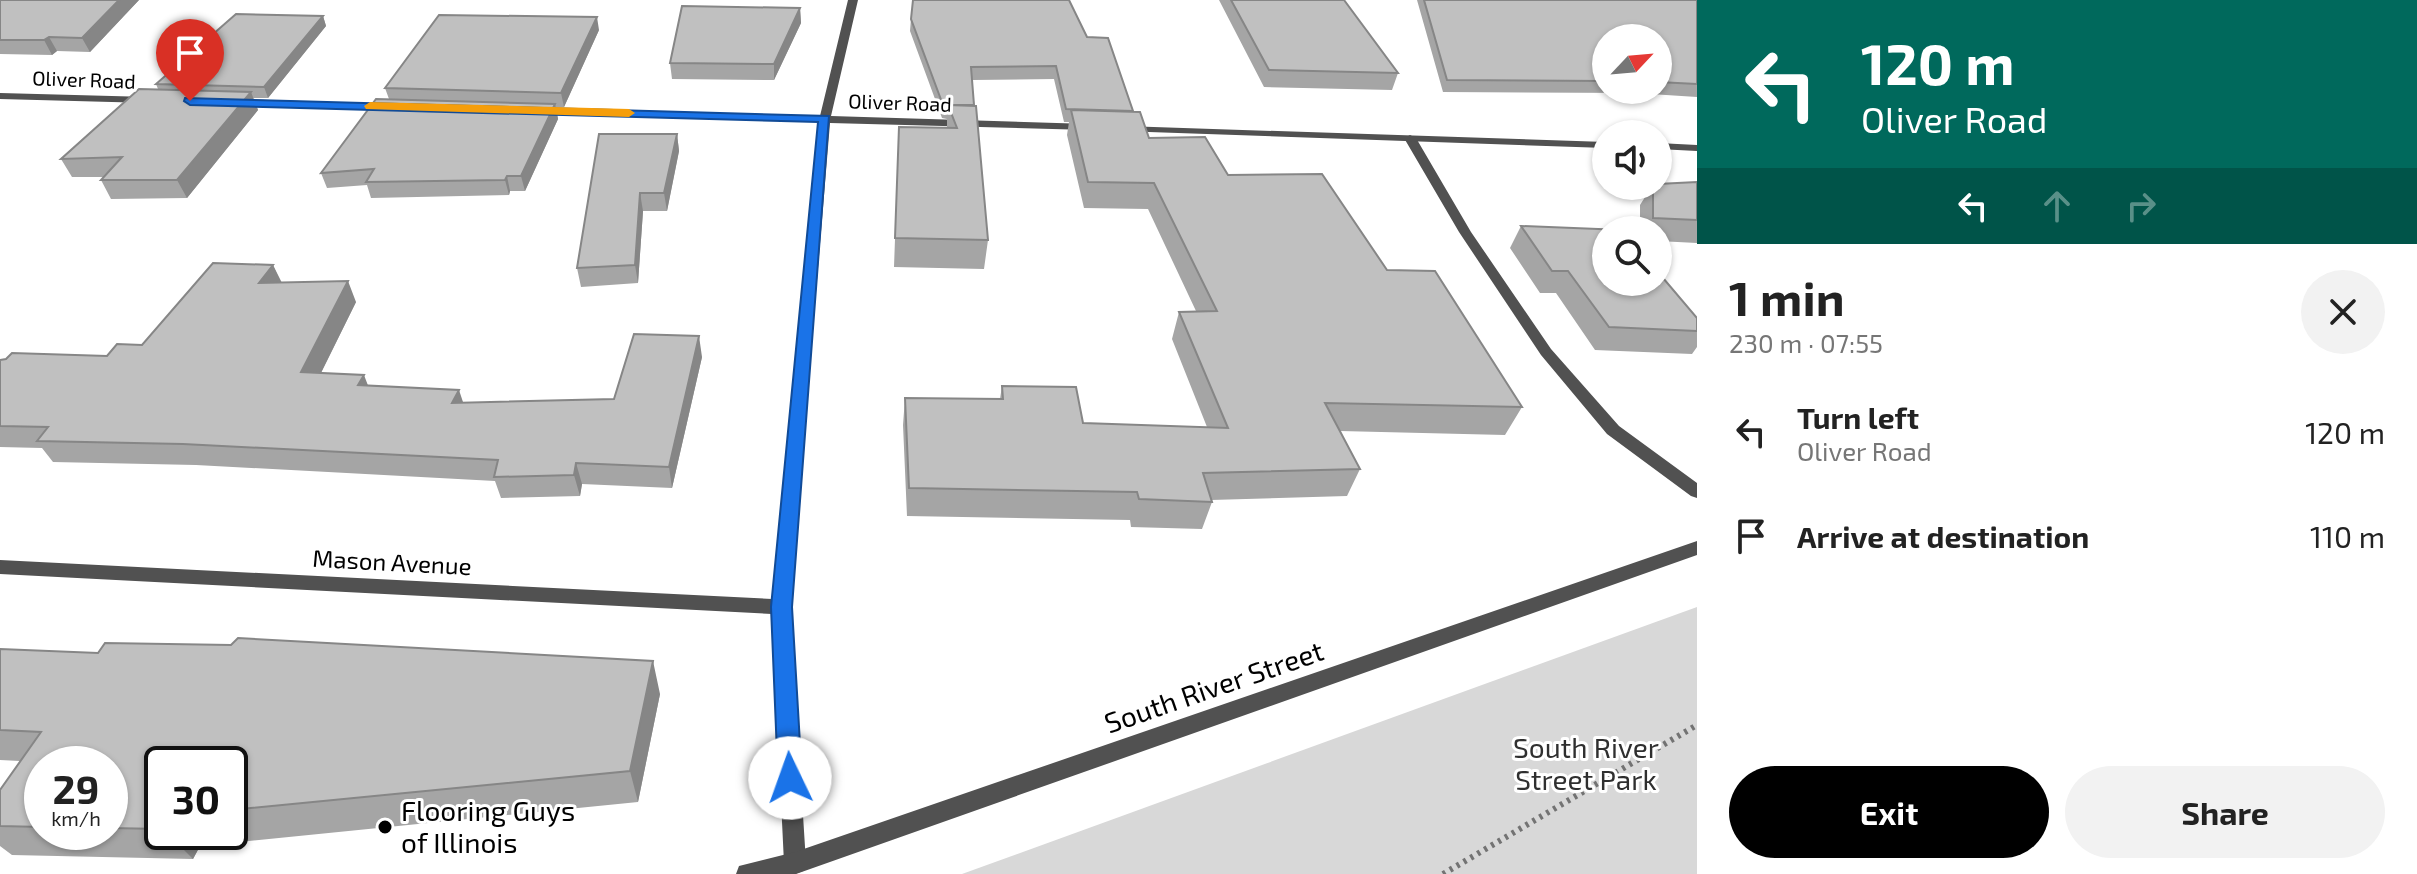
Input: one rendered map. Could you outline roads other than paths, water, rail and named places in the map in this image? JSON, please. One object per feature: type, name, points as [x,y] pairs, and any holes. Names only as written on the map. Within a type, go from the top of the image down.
[{"type":"street","points":[[795,863],[781,607],[825,119],[853,0]]},
{"type":"street","name":"Oliver Road","points":[[0,96],[158,100]]},
{"type":"street","points":[[221,102],[411,107]]},
{"type":"street","name":"Oliver Road","points":[[522,110],[1592,144]]},
{"type":"street","points":[[1410,138],[1465,232],[1546,352],[1613,430],[1697,492]]},
{"type":"street","points":[[1672,147],[1697,148]]},
{"type":"street","name":"South River Street","points":[[747,874],[795,863],[1697,548]]},
{"type":"street","name":"Mason Avenue","points":[[0,567],[781,607]]},
{"type":"place","name":"Flooring Guys of Illinois","points":[[385,827]]},
{"type":"park label","name":"South River Street Park","points":[[1586,764]]}]
